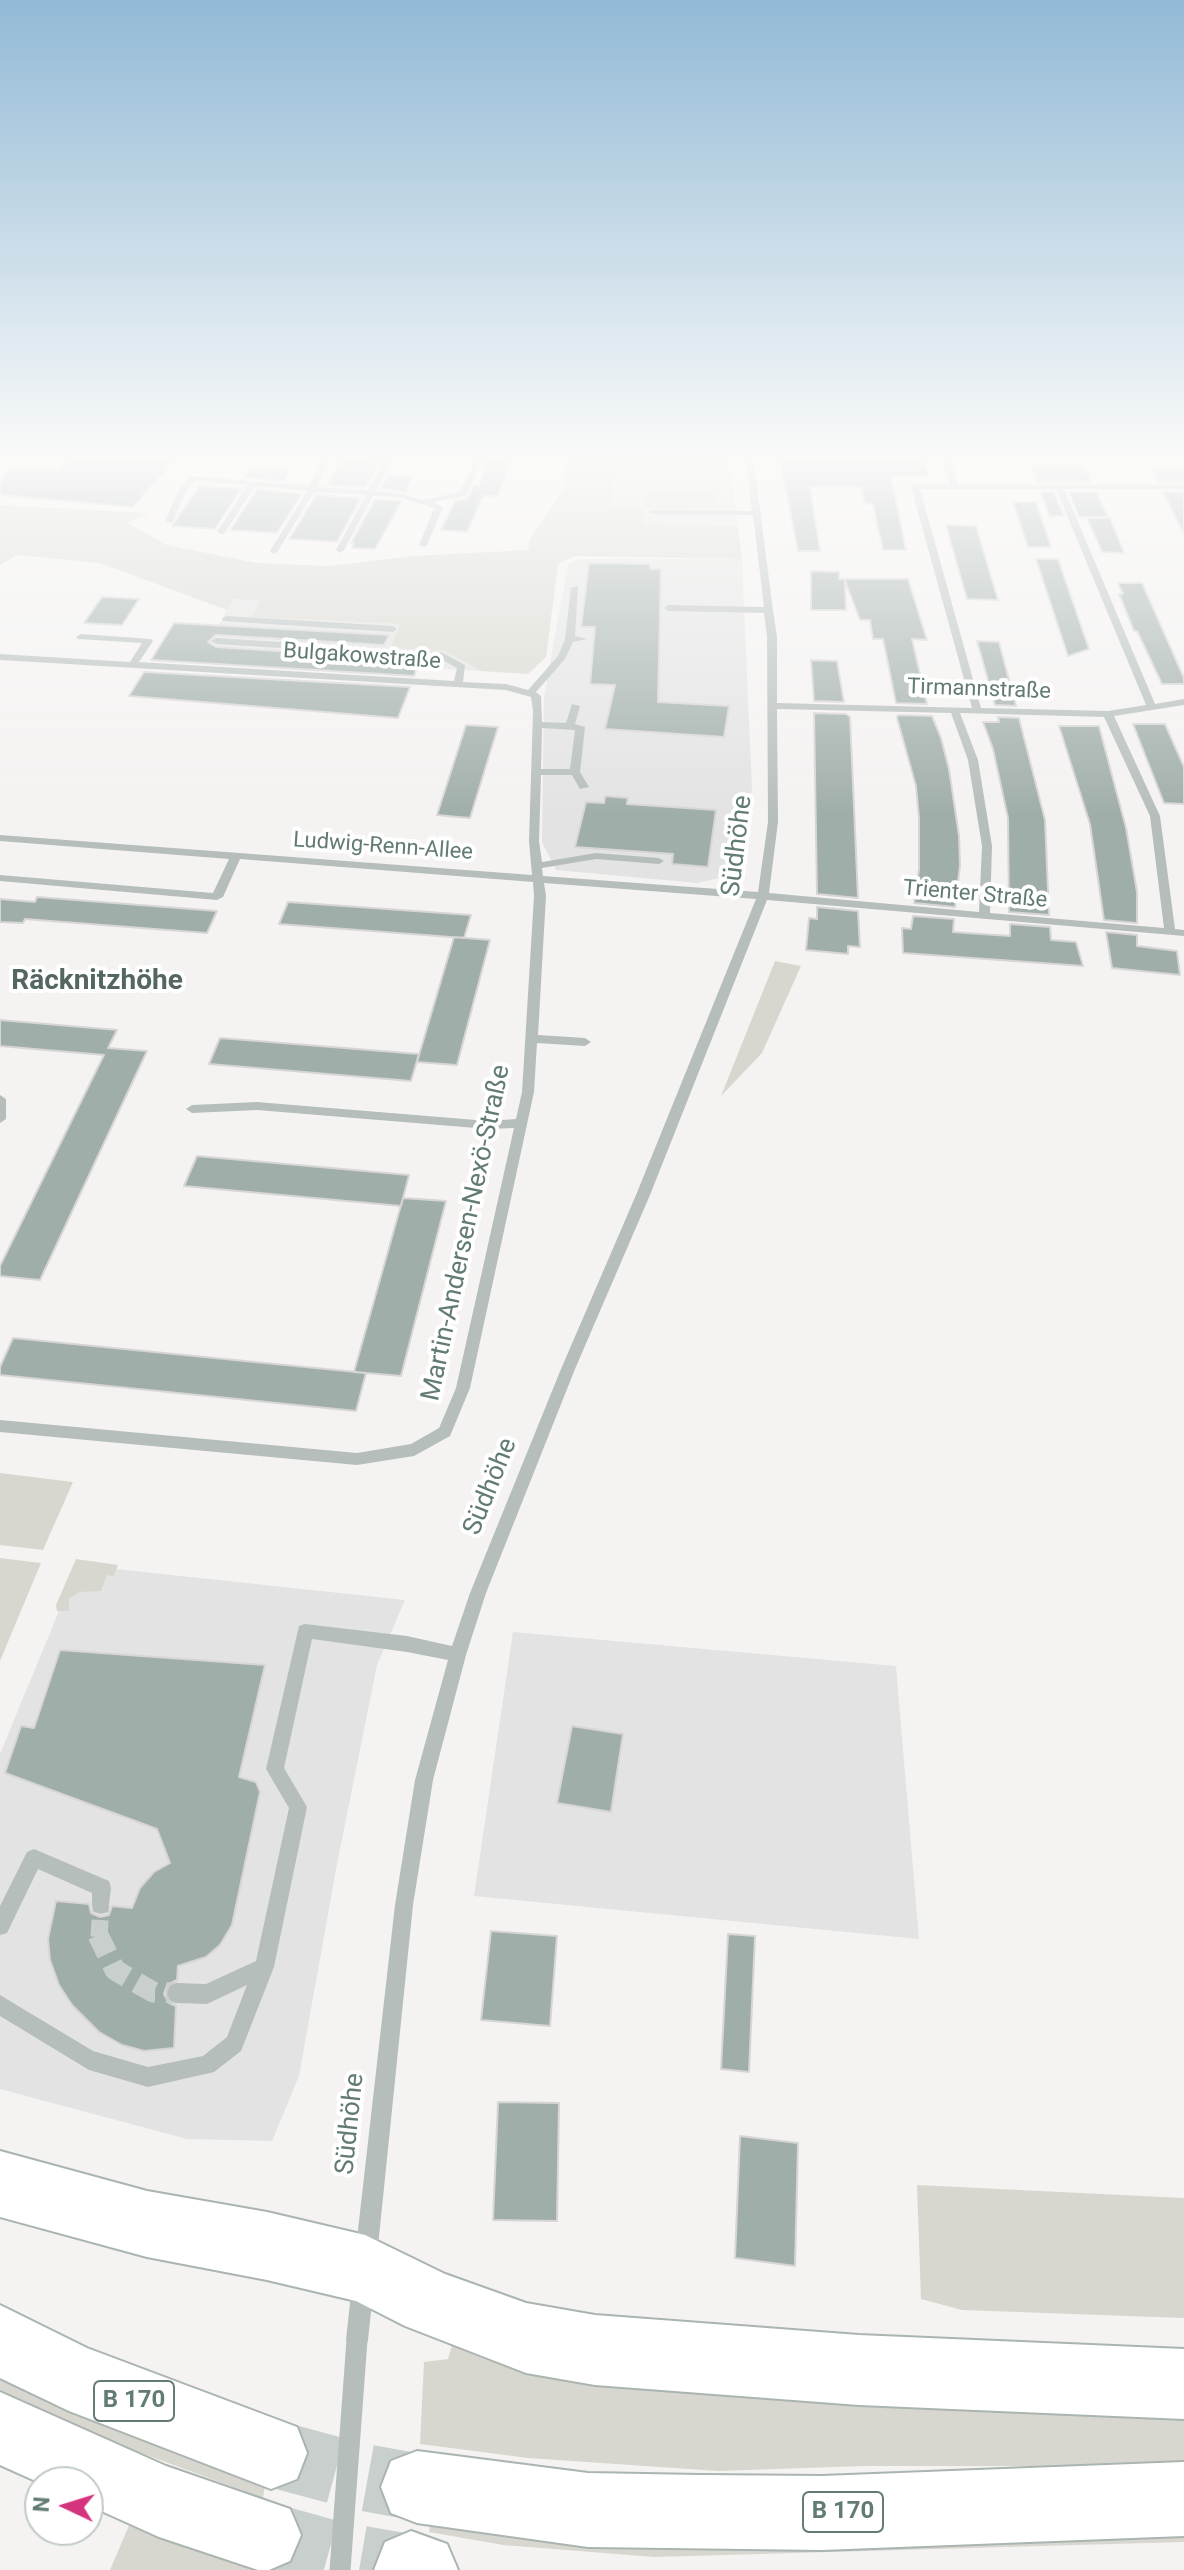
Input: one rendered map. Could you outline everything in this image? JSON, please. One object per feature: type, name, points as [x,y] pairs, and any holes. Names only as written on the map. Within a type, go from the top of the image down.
[{"type":"main road","points":[[0,2184],[147,2224],[267,2246],[365,2269],[429,2302],[526,2338],[595,2350],[859,2370],[1184,2384]]},
{"type":"main road","name":"B 170","points":[[0,2340],[69,2376],[271,2453]]},
{"type":"main road","points":[[0,2428],[159,2500],[264,2535]]},
{"type":"main road","name":"B 170","points":[[417,2487],[502,2501],[588,2510],[822,2513],[1184,2499]]},
{"type":"street","name":"Südhöhe","points":[[340,2570],[357,2340],[404,1905],[424,1780],[478,1593],[763,896],[773,822],[769,610],[764,575]]},
{"type":"street","points":[[939,575],[977,710]]},
{"type":"street","points":[[1096,575],[1151,705]]},
{"type":"street","points":[[575,588],[570,639],[562,657],[530,693],[537,700],[537,872],[596,856],[659,861]]},
{"type":"street","points":[[668,608],[769,610]]},
{"type":"street","points":[[226,619],[393,629]]},
{"type":"street","points":[[320,648],[332,626]]},
{"type":"street","points":[[81,637],[148,641],[134,663]]},
{"type":"street","points":[[570,639],[582,639]]},
{"type":"street","points":[[216,641],[441,655],[462,667],[458,684]]},
{"type":"street","name":"Bulgakowstraße","points":[[0,657],[506,687],[530,693]]},
{"type":"street","name":"Tirmannstraße","points":[[772,706],[1108,714],[1184,702]]},
{"type":"street","points":[[570,726],[575,706]]},
{"type":"street","points":[[954,709],[973,760],[987,846],[984,916]]},
{"type":"street","points":[[1108,714],[1155,816],[1170,931]]},
{"type":"street","points":[[537,725],[580,727],[575,772],[584,787]]},
{"type":"street","points":[[536,772],[575,772]]},
{"type":"street","name":"Ludwig-Renn-Allee","points":[[0,838],[236,856],[537,872],[763,896]]},
{"type":"street","points":[[0,878],[217,897],[236,856]]},
{"type":"street","name":"Martin-Andersen-Nexö-Straße","points":[[0,1426],[357,1459],[414,1450],[445,1432],[463,1388],[528,1092],[537,872]]},
{"type":"street","name":"Trienter Straße","points":[[763,896],[1184,933]]},
{"type":"street","points":[[531,1039],[585,1042]]},
{"type":"street","points":[[0,1099],[0,1119]]},
{"type":"street","points":[[192,1109],[257,1106],[488,1125],[521,1123]]},
{"type":"street","points":[[0,2005],[89,2060],[148,2077],[207,2065],[234,2044],[264,1967],[298,1807],[275,1769],[305,1631],[407,1644],[458,1655]]},
{"type":"street","points":[[0,1926],[34,1858],[102,1888],[101,1905]]},
{"type":"street","points":[[177,1993],[207,1994],[264,1967]]},
{"type":"shaded area","points":[[132,575],[557,575],[546,657],[528,674],[481,671],[445,651],[390,648],[400,624],[252,617],[260,601],[234,599],[227,610]]},
{"type":"shaded area","points":[[566,575],[743,575],[752,789],[732,875],[697,883],[556,870],[542,842],[544,697]]},
{"type":"shaded area","points":[[233,599],[261,601],[253,617],[401,624],[391,648],[445,651],[481,671],[203,654]]},
{"type":"shaded area","points":[[775,961],[801,966],[762,1053],[721,1096]]},
{"type":"shaded area","points":[[0,1473],[73,1482],[43,1550],[0,1545]]},
{"type":"shaded area","points":[[0,1558],[41,1563],[0,1661]]},
{"type":"shaded area","points":[[76,1559],[118,1565],[114,1576],[107,1575],[101,1591],[79,1592],[69,1599],[69,1611],[57,1611],[56,1605]]},
{"type":"shaded area","points":[[78,1565],[405,1600],[377,1665],[299,2076],[272,2141],[187,2139],[0,2089],[0,1754]]},
{"type":"shaded area","points":[[513,1632],[896,1666],[919,1939],[474,1896]]},
{"type":"shaded area","points":[[917,2185],[1184,2198],[1184,2318],[962,2310],[921,2299]]},
{"type":"shaded area","points":[[454,2338],[1184,2405],[1184,2462],[718,2471],[528,2458],[420,2444],[424,2362],[448,2359]]},
{"type":"shaded area","points":[[0,2370],[267,2473],[263,2498],[76,2429],[0,2390]]},
{"type":"shaded area","points":[[431,2517],[1184,2528],[1184,2542],[654,2557],[503,2545],[429,2532]]},
{"type":"shaded area","points":[[130,2523],[258,2560],[257,2570],[110,2570]]},
{"type":"building","points":[[588,575],[661,575],[658,702],[729,706],[724,737],[605,729],[615,685],[590,684],[595,627],[581,627]]},
{"type":"building","points":[[811,575],[839,575],[839,579],[908,579],[927,640],[912,639],[927,704],[896,703],[883,639],[873,639],[870,620],[860,620],[845,581],[846,610],[811,610]]},
{"type":"building","points":[[960,575],[991,575],[998,600],[967,599]]},
{"type":"building","points":[[1041,575],[1063,575],[1089,649],[1068,656]]},
{"type":"building","points":[[1118,583],[1142,583],[1184,684],[1162,684],[1137,631],[1134,631],[1119,594],[1123,594]]},
{"type":"building","points":[[102,597],[139,599],[122,625],[84,623]]},
{"type":"building","points":[[174,623],[389,635],[384,645],[216,635],[208,642],[216,647],[420,660],[414,676],[151,660]]},
{"type":"building","points":[[977,641],[999,642],[1016,706],[995,705]]},
{"type":"building","points":[[811,660],[837,661],[844,702],[814,701]]},
{"type":"building","points":[[144,672],[410,687],[398,718],[129,696]]},
{"type":"building","points":[[814,713],[846,714],[850,717],[858,898],[817,894]]},
{"type":"building","points":[[898,715],[932,716],[941,738],[959,836],[960,865],[955,907],[914,903],[919,869],[919,818],[916,786]]},
{"type":"building","points":[[998,717],[1019,718],[1045,820],[1049,915],[1009,912],[1008,818],[993,749],[983,722],[999,722]]},
{"type":"building","points":[[1133,724],[1165,724],[1184,767],[1184,804],[1164,803]]},
{"type":"building","points":[[466,725],[498,727],[470,818],[437,815]]},
{"type":"building","points":[[1059,726],[1099,726],[1126,828],[1137,892],[1137,923],[1104,920],[1090,824]]},
{"type":"building","points":[[605,796],[628,798],[627,804],[716,810],[708,867],[672,864],[673,854],[575,847],[586,802],[604,803]]},
{"type":"building","points":[[37,897],[217,911],[207,933],[25,919],[23,923],[0,922],[0,899],[35,902]]},
{"type":"building","points":[[288,902],[471,915],[464,938],[279,924]]},
{"type":"building","points":[[817,907],[858,911],[860,947],[848,946],[848,954],[806,950],[809,918],[817,919]]},
{"type":"building","points":[[913,916],[954,919],[953,932],[1010,936],[1010,924],[1050,927],[1051,940],[1076,942],[1083,966],[903,953],[902,928],[911,929]]},
{"type":"building","points":[[1106,932],[1137,935],[1137,946],[1177,951],[1180,975],[1112,968]]},
{"type":"building","points":[[454,937],[490,940],[457,1065],[417,1062]]},
{"type":"building","points":[[0,1020],[117,1030],[108,1048],[147,1051],[40,1280],[0,1276],[0,1266],[104,1055],[0,1046]]},
{"type":"building","points":[[220,1038],[419,1054],[411,1081],[209,1064]]},
{"type":"building","points":[[197,1156],[409,1175],[401,1206],[184,1186]]},
{"type":"building","points":[[403,1198],[446,1201],[401,1376],[354,1372]]},
{"type":"building","points":[[13,1338],[366,1373],[356,1411],[0,1375],[0,1367]]},
{"type":"building","points":[[60,1650],[265,1665],[239,1777],[256,1782],[260,1792],[232,1925],[220,1945],[206,1957],[178,1966],[177,1980],[167,1985],[164,1994],[169,2003],[176,2006],[174,2048],[144,2051],[122,2045],[99,2032],[72,2005],[59,1985],[50,1960],[48,1939],[56,1901],[89,1904],[91,1913],[100,1917],[109,1915],[112,1906],[132,1908],[140,1888],[154,1872],[170,1863],[157,1829],[5,1773],[21,1726],[34,1728]]},
{"type":"building","points":[[572,1726],[623,1734],[611,1812],[557,1803]]},
{"type":"building","points":[[491,1931],[557,1936],[550,2026],[481,2020]]},
{"type":"building","points":[[728,1934],[755,1936],[749,2072],[721,2069]]},
{"type":"building","points":[[498,2102],[559,2103],[557,2221],[493,2220]]},
{"type":"building","points":[[740,2136],[798,2143],[795,2266],[735,2258]]},
{"type":"tunnel","points":[[99,1937],[101,1905]]},
{"type":"tunnel","points":[[98,1935],[115,1970],[153,1992],[177,1993]]},
{"type":"tunnel","points":[[271,2453],[356,2476],[417,2487]]},
{"type":"tunnel","points":[[264,2535],[336,2555],[411,2568]]},
{"type":"district","name":"Räcknitzhöhe","points":[[97,982]]}]
